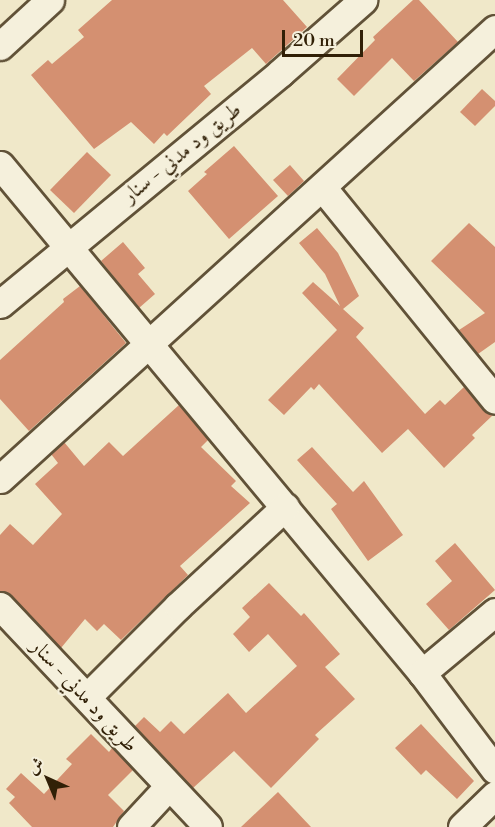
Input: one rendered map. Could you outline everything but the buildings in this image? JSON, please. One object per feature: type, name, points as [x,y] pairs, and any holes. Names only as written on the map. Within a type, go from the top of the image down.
[{"type":"street","points":[[0,46],[50,0]]},
{"type":"street","name":"طريق ود مدني - سنار","points":[[0,304],[280,73],[363,0]]},
{"type":"street","points":[[0,479],[495,29]]},
{"type":"street","points":[[0,165],[70,246],[422,673],[495,770]]},
{"type":"street","points":[[322,187],[493,395]]},
{"type":"street","points":[[87,697],[178,606],[285,507]]},
{"type":"street","name":"طريق ود مدني - سنار","points":[[0,606],[208,827]]},
{"type":"street","points":[[422,673],[495,612]]},
{"type":"street","points":[[131,827],[168,787]]},
{"type":"street","points":[[462,827],[495,795]]}]
